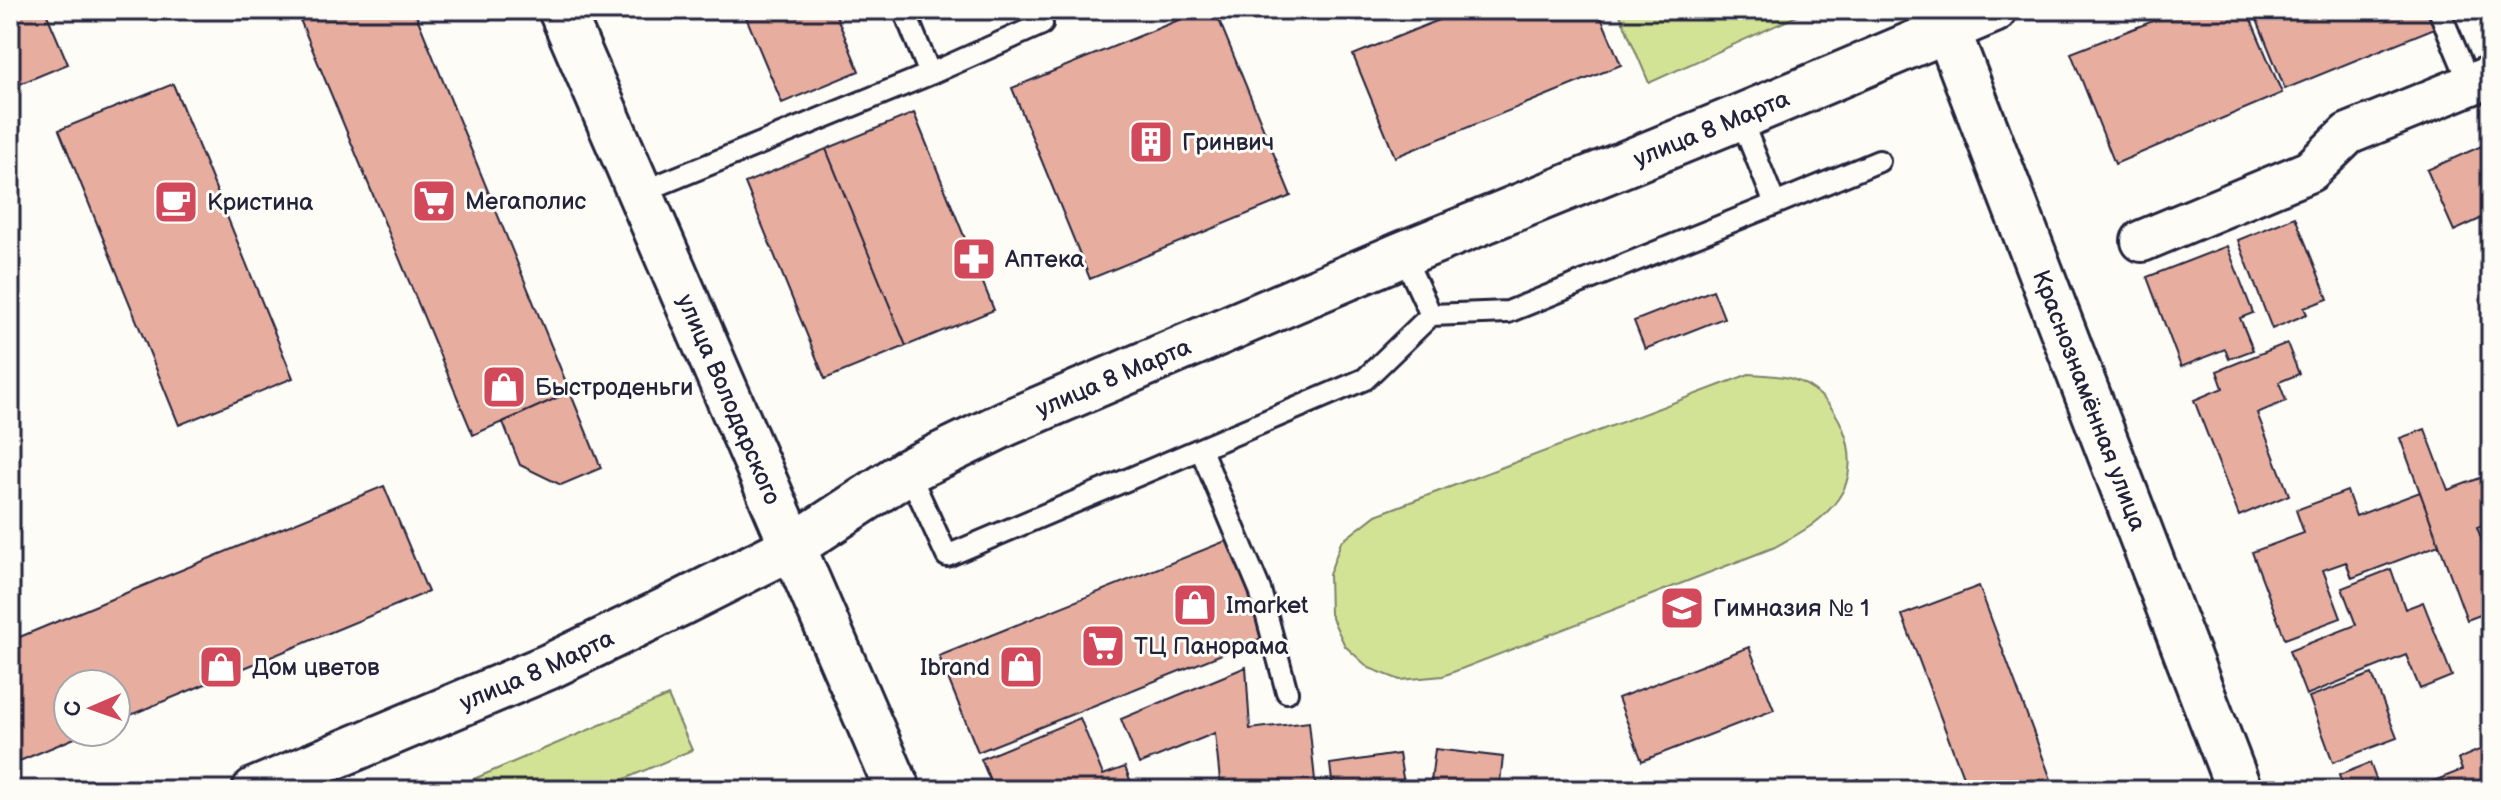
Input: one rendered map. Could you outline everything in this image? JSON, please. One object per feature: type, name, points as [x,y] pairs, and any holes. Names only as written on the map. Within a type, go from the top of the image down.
[{"type":"main road","name":"улица Володарского","points":[[561,10],[898,790]]},
{"type":"main road","name":"улица 8 Марта","points":[[255,790],[548,667],[792,547],[908,471],[1022,417],[1403,254],[1740,117],[1944,20],[1994,10]]},
{"type":"main road","name":"Краснознамённая улица","points":[[1944,20],[2239,790]]},
{"type":"street","points":[[2142,241],[2310,171],[2348,134],[2480,80]]},
{"type":"lane","points":[[904,10],[930,74]]},
{"type":"lane","points":[[2439,10],[2480,80]]},
{"type":"lane","points":[[639,193],[930,74],[1042,24]]},
{"type":"lane","points":[[1740,117],[1775,204]]},
{"type":"lane","points":[[908,471],[947,556],[1365,379],[1431,315],[1508,312],[1879,161]]},
{"type":"lane","points":[[1403,254],[1431,315]]},
{"type":"lane","points":[[1201,450],[1260,590],[1287,692]]},
{"type":"green space","points":[[1618,10],[1810,10],[1649,83]]},
{"type":"green space","points":[[1749,374],[1792,379],[1808,386],[1823,398],[1843,429],[1850,465],[1846,483],[1838,499],[1810,527],[1775,547],[1443,676],[1400,680],[1369,668],[1345,646],[1330,614],[1329,575],[1341,542],[1376,515]]},
{"type":"green space","points":[[668,696],[692,750],[608,786],[609,790],[448,790]]},
{"type":"building","points":[[10,10],[45,10],[68,64],[10,88]]},
{"type":"building","name":"Мегаполис","points":[[296,10],[414,10],[570,392],[473,435]]},
{"type":"building","points":[[743,10],[834,10],[859,71],[782,103]]},
{"type":"building","name":"Гринвич","points":[[1203,10],[1215,10],[1291,196],[1090,279],[1012,88]]},
{"type":"building","points":[[1443,10],[1598,10],[1621,65],[1395,157],[1353,55],[1446,17]]},
{"type":"building","points":[[2181,10],[2247,10],[2282,93],[2115,164],[2071,53]]},
{"type":"building","points":[[2253,10],[2436,10],[2442,25],[2285,89]]},
{"type":"building","points":[[173,84],[293,378],[179,425],[59,130]]},
{"type":"building","points":[[914,113],[994,310],[906,346],[826,149]]},
{"type":"building","points":[[2486,144],[2491,155],[2491,214],[2454,231],[2427,170]]},
{"type":"building","points":[[826,149],[906,346],[825,379],[745,183]]},
{"type":"building","points":[[2295,217],[2328,299],[2304,308],[2307,314],[2272,329],[2238,240]]},
{"type":"building","points":[[2227,246],[2253,313],[2240,318],[2253,350],[2229,359],[2225,349],[2181,367],[2147,277]]},
{"type":"building","points":[[1713,290],[1724,318],[1645,349],[1634,321]]},
{"type":"building","points":[[2287,343],[2299,374],[2279,382],[2286,401],[2257,413],[2289,495],[2239,516],[2194,400],[2223,388],[2217,371]]},
{"type":"building","points":[[570,392],[601,468],[561,485],[520,465],[503,422]]},
{"type":"building","points":[[2425,429],[2448,490],[2491,474],[2491,522],[2477,527],[2491,564],[2491,611],[2467,620],[2400,438]]},
{"type":"building","points":[[384,486],[428,592],[132,714],[132,668],[52,668],[52,747],[10,765],[10,641]]},
{"type":"building","points":[[2347,491],[2356,516],[2420,492],[2439,545],[2352,578],[2346,562],[2323,570],[2341,618],[2285,639],[2252,552],[2304,533],[2296,510]]},
{"type":"building","name":"ТЦ Панорама","points":[[1228,540],[1267,636],[978,752],[939,656]]},
{"type":"building","points":[[2391,569],[2405,609],[2423,602],[2452,676],[2420,689],[2406,655],[2306,695],[2289,651],[2356,625],[2342,588]]},
{"type":"building","points":[[1979,586],[2055,790],[1968,790],[1902,615]]},
{"type":"building","points":[[1749,647],[1774,710],[1642,761],[1618,698]]},
{"type":"building","points":[[1246,667],[1250,729],[1309,722],[1316,790],[1221,790],[1215,733],[1139,764],[1121,719]]},
{"type":"building","points":[[2372,674],[2397,738],[2333,762],[2309,697]]},
{"type":"building","points":[[1080,718],[1103,775],[1125,767],[1134,790],[994,790],[981,759]]},
{"type":"building","points":[[2486,747],[2491,761],[2491,790],[2411,790],[2462,770],[2458,759]]},
{"type":"building","points":[[1435,749],[1503,757],[1499,790],[1430,790]]},
{"type":"building","points":[[1399,754],[1405,790],[1333,790],[1330,764]]},
{"type":"building","points":[[2370,763],[2380,790],[2344,790],[2339,775]]},
{"type":"building","points":[[1858,779],[1863,790],[1828,790]]},
{"type":"place","name":"Гринвич","points":[[1151,142]]},
{"type":"place","name":"Мегаполис","points":[[434,201]]},
{"type":"place","name":"Кристина","points":[[176,202]]},
{"type":"place","name":"Аптека","points":[[974,259]]},
{"type":"place","name":"Быстроденьги","points":[[504,387]]},
{"type":"place","name":"Imarket","points":[[1195,605]]},
{"type":"place","name":"Гимназия № 1","points":[[1682,608]]},
{"type":"place","name":"ТЦ Панорама","points":[[1103,646]]},
{"type":"place","name":"Дом цветов","points":[[221,667]]},
{"type":"place","name":"Ibrand","points":[[1021,667]]}]
